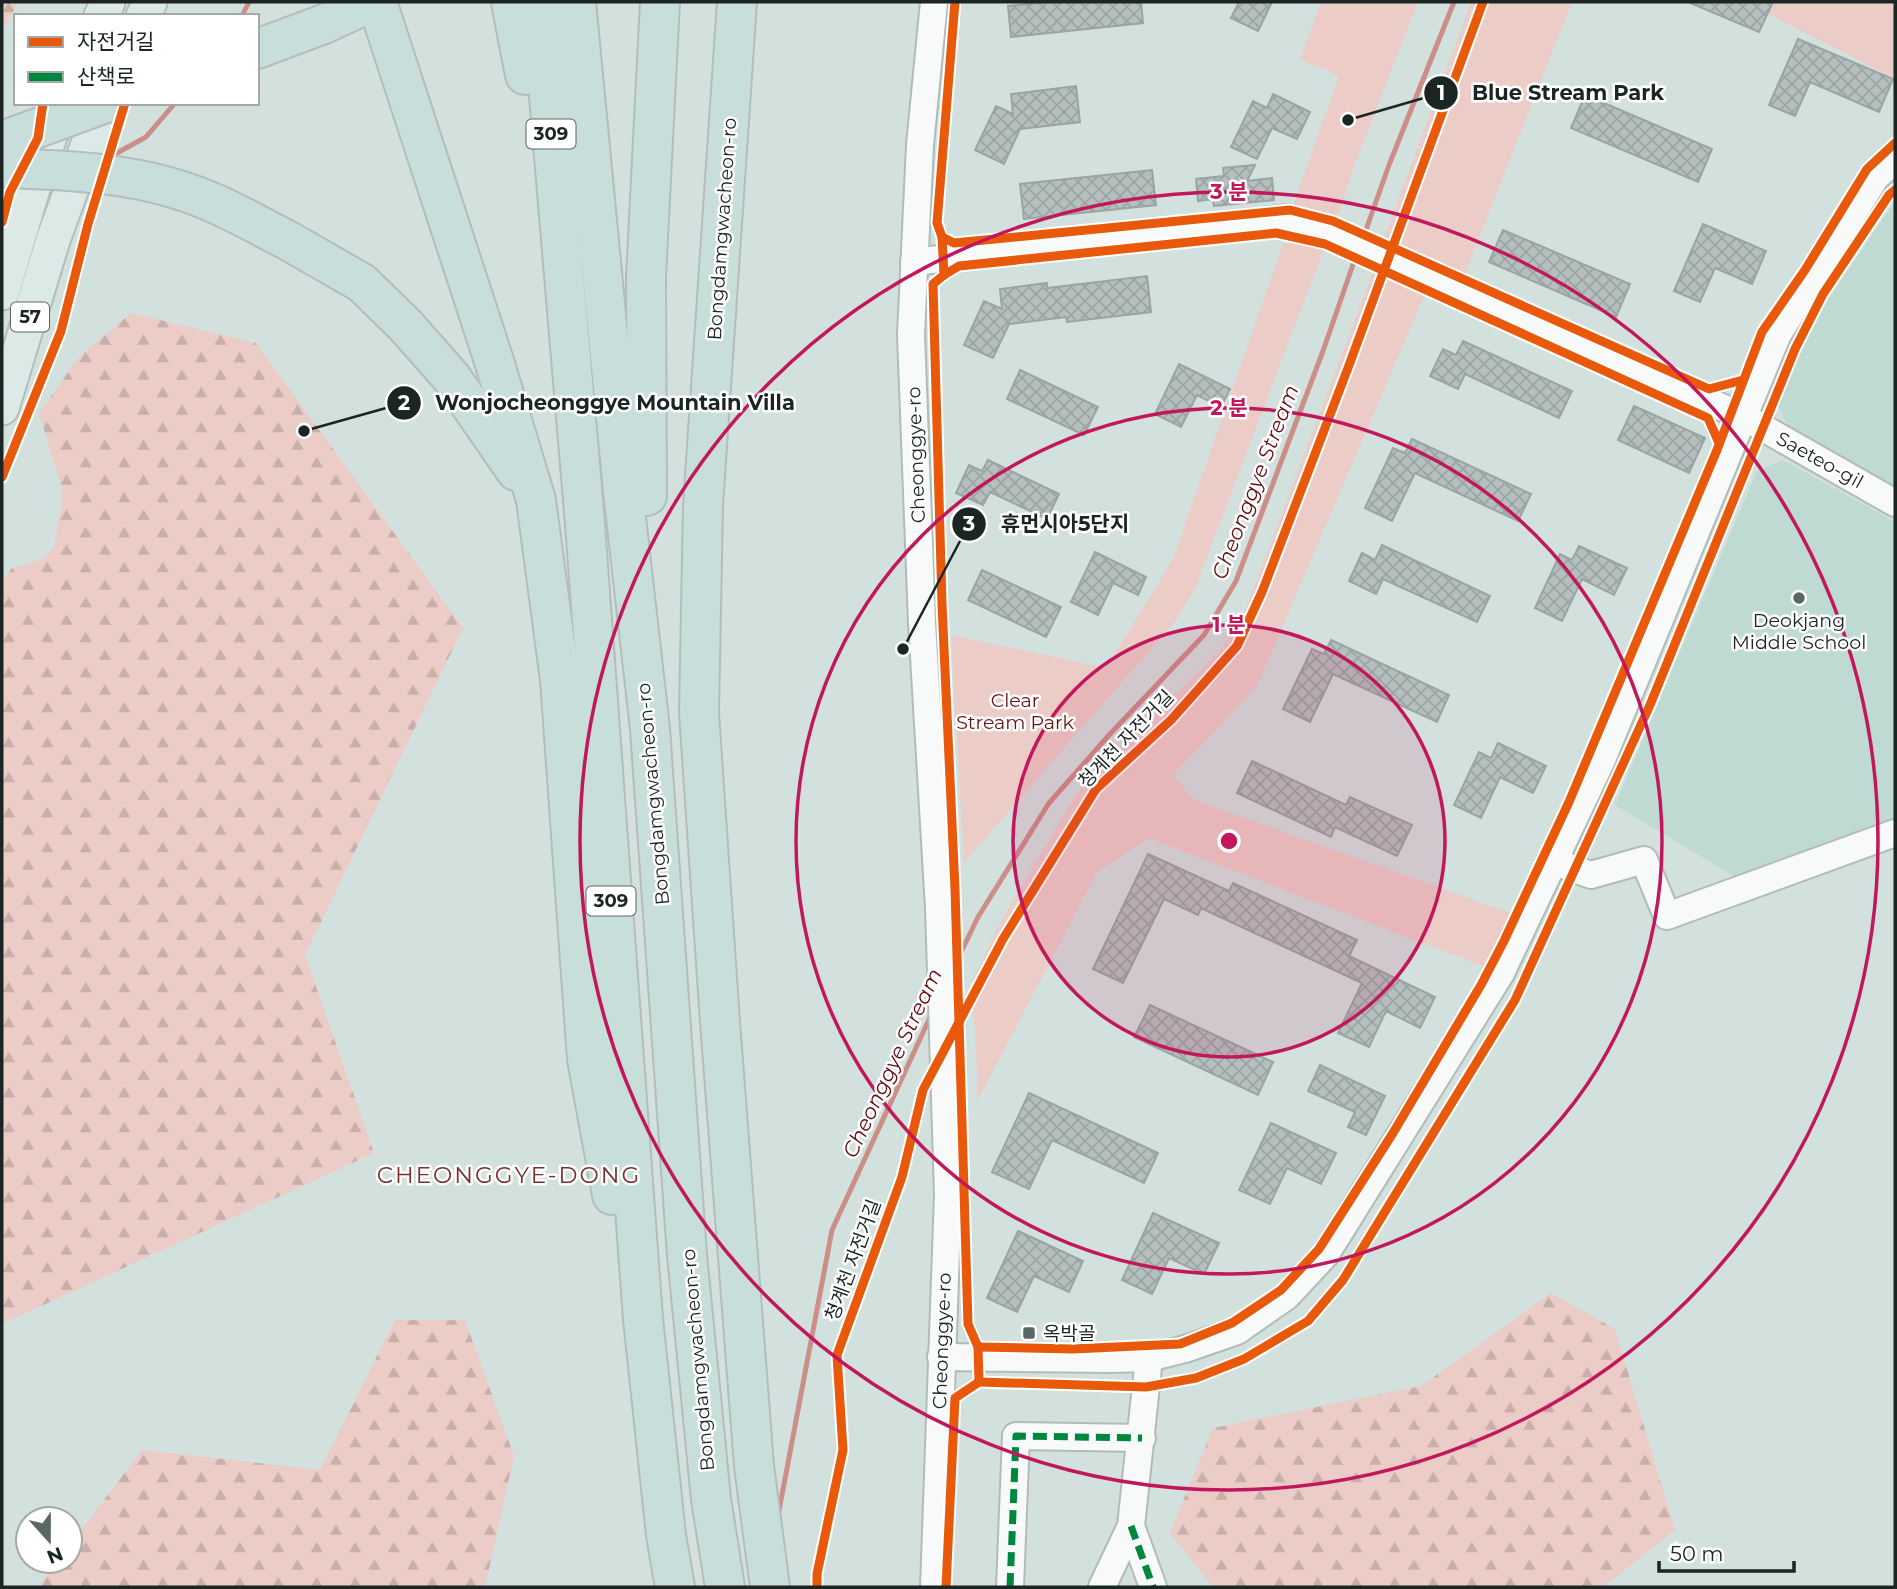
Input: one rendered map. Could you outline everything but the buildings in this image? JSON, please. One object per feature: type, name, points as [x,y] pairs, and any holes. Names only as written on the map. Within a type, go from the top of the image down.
[{"type":"highway","points":[[259,47],[324,24],[372,2]]},
{"type":"highway","points":[[377,2],[494,361],[536,500],[560,680],[587,1059],[611,1191],[643,1319]]},
{"type":"highway","points":[[511,2],[562,267]]},
{"type":"highway","name":"309","points":[[541,2],[585,524],[643,1319],[666,1535],[675,1587]]},
{"type":"highway","name":"Bongdamgwacheon-ro","points":[[576,2],[623,491],[650,729],[687,1255],[711,1500],[725,1587]]},
{"type":"highway","name":"Bongdamgwacheon-ro","points":[[737,2],[703,505],[699,713],[719,1022],[754,1466],[770,1587]]},
{"type":"highway","points":[[650,729],[654,664],[645,460],[646,290],[658,6]]},
{"type":"highway","points":[[2,141],[100,105]]},
{"type":"highway","points":[[2,169],[70,170],[139,179],[208,200],[287,240],[362,283],[405,325],[451,377],[536,500]]},
{"type":"main road","name":"57","points":[[2,293],[41,162],[61,105]]},
{"type":"main road","name":"57","points":[[2,408],[58,227],[84,151],[104,105]]},
{"type":"street","name":"Cheonggye-ro","points":[[934,2],[920,145],[911,335],[921,610],[939,908],[948,1194],[934,1587]]},
{"type":"street","points":[[941,1357],[1149,1358],[1185,1349],[1237,1331],[1287,1296],[1326,1254],[1501,973],[1601,762],[1777,336],[1876,177],[1895,160]]},
{"type":"street","name":"Saeteo-gil","points":[[914,262],[1288,218],[1744,417],[1895,503]]},
{"type":"street","points":[[1555,862],[1591,875],[1644,860],[1667,916],[1895,833]]},
{"type":"street","points":[[1102,1587],[1131,1526],[1149,1358]]},
{"type":"street","points":[[1010,1587],[1016,1436],[1142,1438]]},
{"type":"street","points":[[1131,1526],[1153,1587]]},
{"type":"shaded area","points":[[1895,201],[1895,489],[1786,423],[1778,405],[1815,319]]},
{"type":"shaded area","name":"Deokjang Middle School","points":[[1783,460],[1895,522],[1895,825],[1742,881],[1615,805],[1757,471]]},
{"type":"green space","points":[[2,2],[19,2],[2,30]]},
{"type":"green space","points":[[1321,2],[1418,2],[1355,164],[1337,219],[1293,205],[1339,76],[1300,59]]},
{"type":"green space","points":[[1471,2],[1572,2],[1464,276],[1384,239]]},
{"type":"green space","points":[[1745,2],[1895,2],[1895,79]]},
{"type":"green space","name":"Clear Stream Park","points":[[1305,243],[1324,249],[1196,586],[1177,619],[964,863],[951,635],[1106,668],[1173,559],[1283,244]]},
{"type":"green space","points":[[1374,269],[1425,294],[1257,686],[1173,775],[1194,800],[1510,913],[1485,967],[1149,838],[1097,872],[977,1102],[972,981],[1002,919],[1077,793],[1220,650],[1247,606]]},
{"type":"green space","points":[[131,313],[256,343],[463,628],[305,955],[374,1153],[2,1324],[2,583],[12,568],[42,559],[54,547],[61,508],[61,486],[39,413],[79,357]]},
{"type":"green space","points":[[1551,1293],[1615,1329],[1675,1530],[1604,1587],[1213,1587],[1170,1533],[1213,1428],[1421,1386]]},
{"type":"green space","points":[[395,1320],[465,1320],[514,1456],[485,1587],[38,1587],[47,1575],[84,1575],[84,1527],[142,1450],[320,1470]]},
{"type":"waterway","points":[[243,14],[249,2]]},
{"type":"waterway","name":"Cheonggye Stream","points":[[1362,241],[1389,165],[1454,2]]},
{"type":"waterway","points":[[106,159],[146,137],[173,105]]},
{"type":"waterway","points":[[2,216],[14,209]]},
{"type":"waterway","name":"Cheonggye Stream","points":[[951,973],[978,917],[1049,803],[1204,635],[1236,581],[1356,256]]},
{"type":"waterway","name":"Cheonggye Stream","points":[[778,1516],[832,1230],[932,1013]]},
{"type":"marked path","points":[[1010,1587],[1016,1436],[1142,1438]]},
{"type":"marked path","points":[[1131,1526],[1153,1587]]},
{"type":"cycle path","points":[[946,1587],[955,1398],[979,1382],[978,1347],[968,1324],[933,284],[944,275],[942,237],[937,223],[955,2]]},
{"type":"cycle path","name":"청계천 자전거길","points":[[817,1587],[817,1574],[843,1450],[837,1355],[902,1177],[923,1090],[1003,939],[1096,789],[1171,720],[1237,646],[1262,592],[1348,368],[1483,2]]},
{"type":"cycle path","points":[[2,222],[10,192],[38,138],[43,105]]},
{"type":"cycle path","points":[[2,477],[61,331],[88,224],[124,105]]},
{"type":"cycle path","points":[[978,1347],[1073,1349],[1180,1344],[1232,1323],[1281,1290],[1319,1249],[1393,1133],[1481,985],[1504,941],[1569,802],[1717,450],[1762,332],[1805,270],[1867,169],[1895,143]]},
{"type":"cycle path","points":[[979,1382],[1146,1387],[1196,1378],[1244,1359],[1308,1321],[1343,1280],[1515,1000],[1650,705],[1795,349],[1823,294],[1895,190]]},
{"type":"cycle path","points":[[942,237],[954,243],[1290,210],[1333,221],[1709,389],[1743,380]]},
{"type":"cycle path","points":[[944,275],[959,266],[1276,233],[1325,244],[1708,418],[1719,443]]},
{"type":"place","name":"Blue Stream Park","points":[[1348,120]]},
{"type":"place","name":"Wonjocheonggye Mountain Villa","points":[[304,431]]},
{"type":"place","name":"Deokjang Middle School","points":[[1799,598]]},
{"type":"place","name":"휴먼시아5단지","points":[[903,649]]},
{"type":"place","name":"옥박골","points":[[1029,1333]]},
{"type":"district","name":"CHEONGGYE-DONG","points":[[509,1175]]}]
